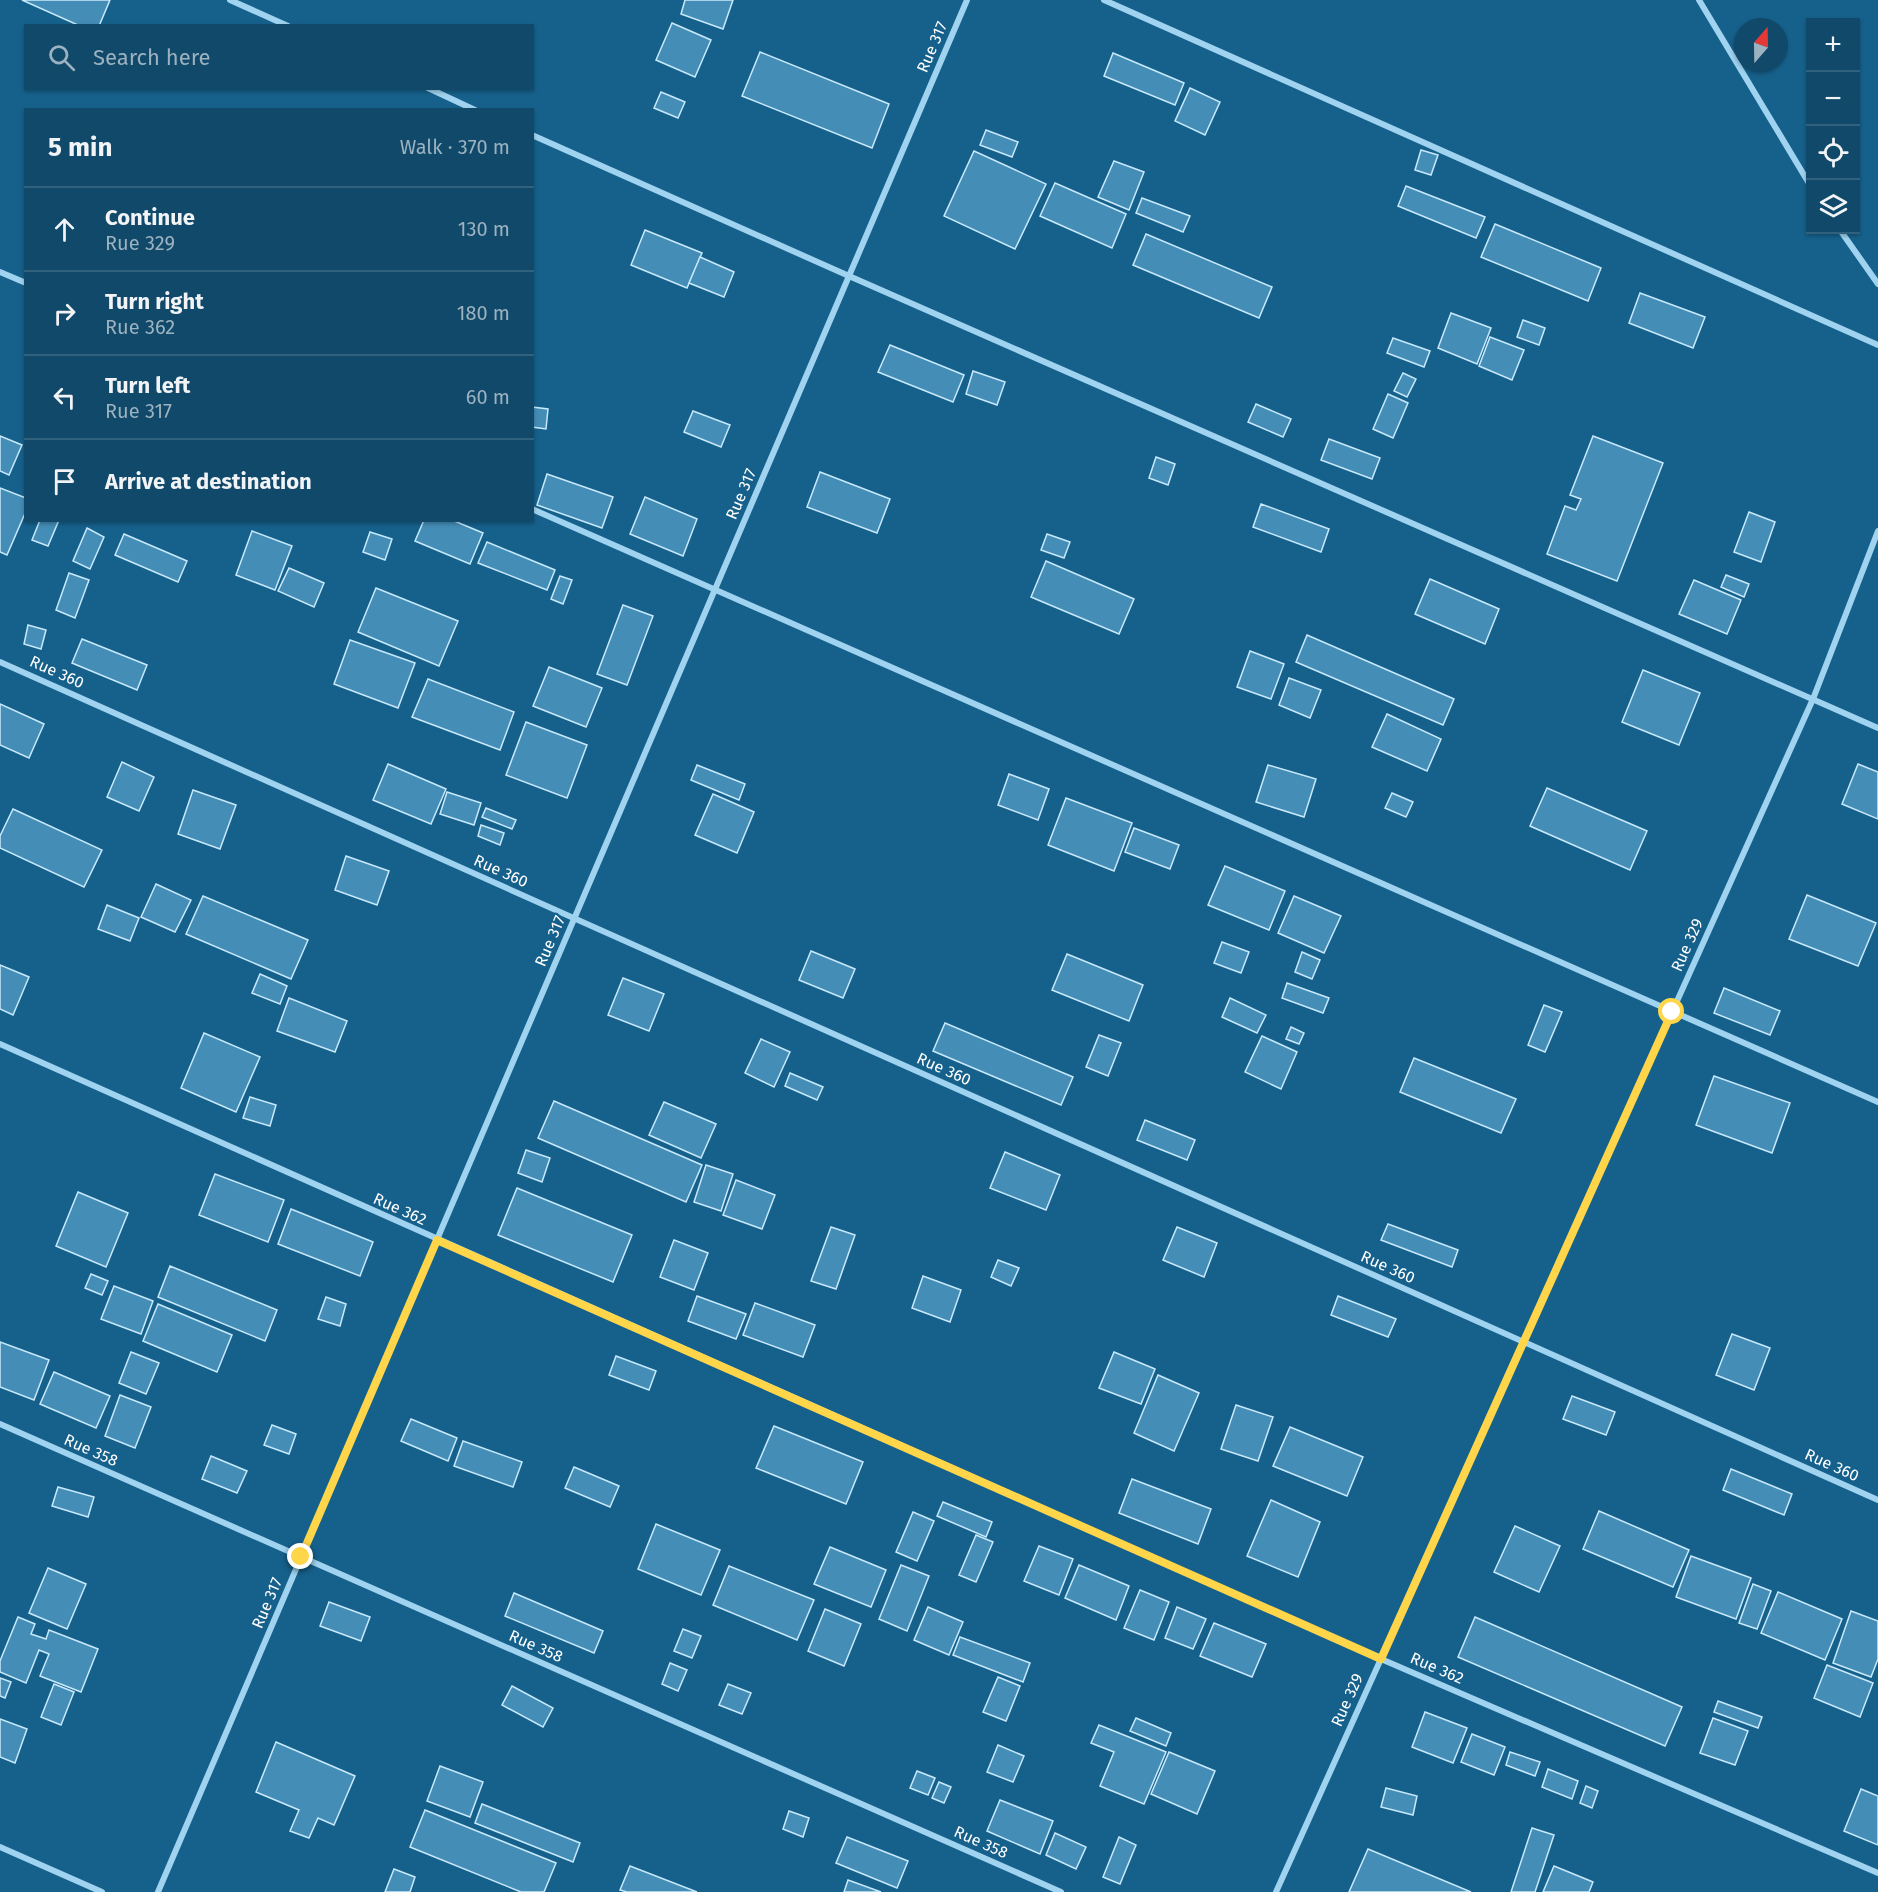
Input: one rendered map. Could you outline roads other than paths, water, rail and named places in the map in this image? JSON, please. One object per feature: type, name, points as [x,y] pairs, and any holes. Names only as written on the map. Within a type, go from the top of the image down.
[{"type":"street","points":[[230,0],[284,24]]},
{"type":"street","name":"Rue 317","points":[[158,1892],[967,0]]},
{"type":"street","points":[[1104,0],[1878,345]]},
{"type":"street","points":[[1699,0],[1807,180]]},
{"type":"street","points":[[433,90],[472,108]]},
{"type":"street","points":[[534,136],[1878,728]]},
{"type":"street","points":[[1843,234],[1878,284]]},
{"type":"street","points":[[0,272],[24,283]]},
{"type":"street","points":[[534,510],[1878,1101]]},
{"type":"street","name":"Rue 329","points":[[1276,1892],[1813,699],[1878,531]]},
{"type":"street","name":"Rue 360","points":[[0,662],[1878,1500]]},
{"type":"street","name":"Rue 362","points":[[0,1044],[1381,1659],[1878,1873]]},
{"type":"street","name":"Rue 358","points":[[0,1424],[1061,1892]]},
{"type":"street","points":[[0,1847],[102,1892]]}]
